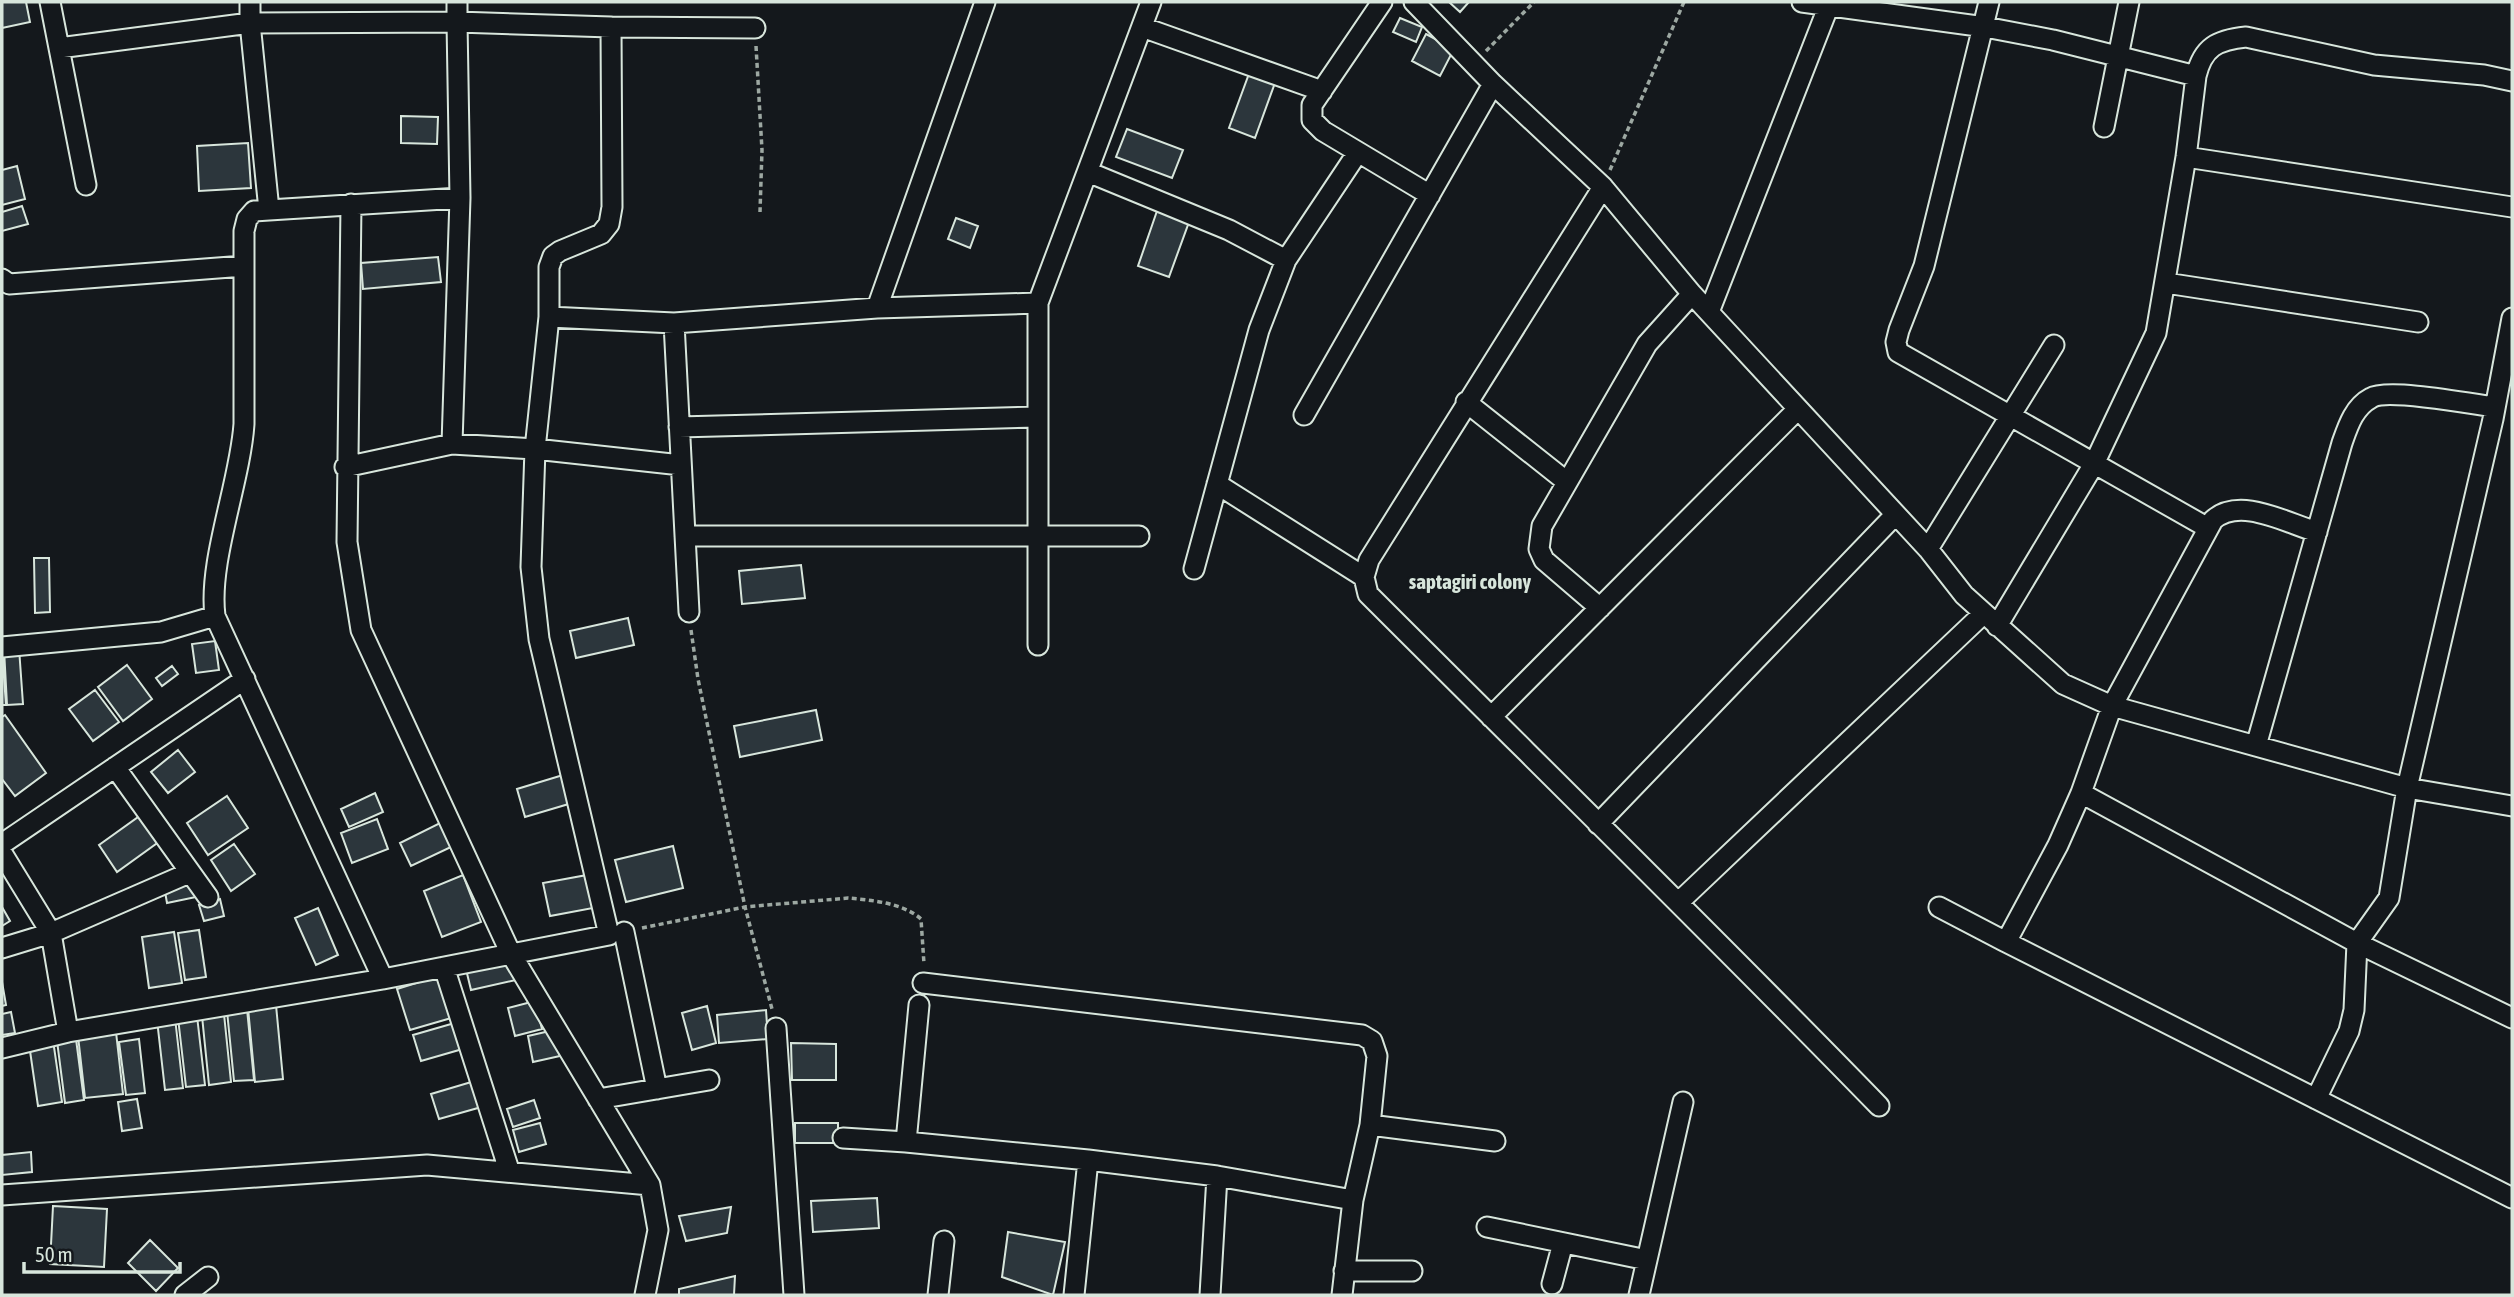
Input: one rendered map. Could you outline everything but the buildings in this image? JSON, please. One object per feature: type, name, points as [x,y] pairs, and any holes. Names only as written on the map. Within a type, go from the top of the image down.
[{"type":"street","points":[[50,2],[86,185]]},
{"type":"street","points":[[250,2],[269,210]]},
{"type":"street","points":[[452,444],[460,198],[457,2]]},
{"type":"street","points":[[877,308],[985,2]]},
{"type":"street","points":[[1038,645],[1038,303],[1151,2]]},
{"type":"street","points":[[1382,2],[1312,105],[1312,120],[1323,131],[1430,195]]},
{"type":"street","points":[[1414,2],[1493,84],[1603,187],[1692,294],[1797,411],[1928,549],[1964,595],[2063,684],[2112,706],[2407,788],[2512,806]]},
{"type":"street","points":[[1801,2],[1986,27],[2053,40],[2196,76]]},
{"type":"street","points":[[1989,2],[1986,27],[1924,266],[1896,342],[1898,352],[2208,528]]},
{"type":"street","points":[[2104,127],[2129,2]]},
{"type":"street","points":[[1709,312],[1829,5]]},
{"type":"street","points":[[59,48],[250,23],[457,22],[755,28]]},
{"type":"street","points":[[2,1048],[68,1032],[383,979],[610,935],[539,639],[533,599],[535,449],[549,317],[549,267],[553,256],[601,233],[609,224],[612,207],[611,27]]},
{"type":"street","points":[[1142,27],[1322,91]]},
{"type":"street","points":[[1680,901],[1990,620],[2094,464],[2156,333],[2186,157],[2196,76],[2200,60],[2211,46],[2225,40],[2246,37],[2374,65],[2484,75],[2512,81]]},
{"type":"street","points":[[1304,415],[1493,84]]},
{"type":"street","points":[[1195,569],[1259,330],[1286,260],[1358,152]]},
{"type":"street","points":[[2186,157],[2512,207]]},
{"type":"street","points":[[1088,172],[1229,230],[1286,260]]},
{"type":"street","points":[[1603,187],[1369,560],[1364,578],[1368,594],[1598,824],[1680,901],[1879,1106]]},
{"type":"street","points":[[383,979],[215,616],[215,578],[242,456],[247,219],[254,211],[460,198]]},
{"type":"street","points":[[351,205],[345,467],[347,542],[361,630],[511,954],[650,1185],[658,1230],[645,1295]]},
{"type":"street","points":[[2,279],[9,284],[244,266]]},
{"type":"street","points":[[2166,283],[2418,322]]},
{"type":"street","points":[[1600,608],[1544,560],[1539,549],[1542,526],[1647,344],[1692,294]]},
{"type":"street","points":[[549,317],[674,323],[877,308],[1038,303]]},
{"type":"street","points":[[2316,1099],[2348,1031],[2354,1010],[2357,943],[2389,898],[2407,788],[2495,407],[2512,318]]},
{"type":"street","points":[[674,323],[689,612]]},
{"type":"street","points":[[1928,549],[2054,345]]},
{"type":"street","points":[[2256,746],[2350,420],[2371,397],[2383,393],[2495,407]]},
{"type":"street","points":[[1466,402],[1567,482]]},
{"type":"street","points":[[1491,717],[1797,411]]},
{"type":"street","points":[[679,427],[1038,417]]},
{"type":"street","points":[[345,467],[452,444],[535,449],[681,465]]},
{"type":"street","points":[[1217,484],[1364,578]]},
{"type":"street","points":[[2006,942],[2058,845],[2081,793],[2112,706],[2208,528],[2222,512],[2243,509],[2317,532]]},
{"type":"street","points":[[1598,824],[1895,515]]},
{"type":"street","points":[[685,537],[1139,536]]},
{"type":"street","points":[[2,647],[161,632],[215,616]]},
{"type":"street","points":[[2,844],[245,679]]},
{"type":"street","points":[[115,767],[208,897]]},
{"type":"street","points":[[2081,793],[2357,943],[2512,1018]]},
{"type":"street","points":[[2,853],[51,933],[68,1032]]},
{"type":"street","points":[[2,948],[51,933],[189,873]]},
{"type":"street","points":[[1939,907],[2512,1198]]},
{"type":"street","points":[[624,932],[657,1088]]},
{"type":"street","points":[[444,967],[509,1170]]},
{"type":"street","points":[[923,984],[1362,1035],[1372,1041],[1377,1056],[1370,1125],[1353,1200],[1342,1295]]},
{"type":"street","points":[[906,1142],[919,1005]]},
{"type":"street","points":[[776,1028],[794,1295]]},
{"type":"street","points":[[598,1099],[709,1080]]},
{"type":"street","points":[[1639,1295],[1683,1102]]},
{"type":"street","points":[[1370,1125],[1494,1140]]},
{"type":"street","points":[[843,1138],[1088,1160],[1217,1176],[1353,1200]]},
{"type":"street","points":[[1074,1295],[1088,1160]]},
{"type":"street","points":[[2,1195],[427,1165],[509,1170],[650,1185]]},
{"type":"street","points":[[1210,1295],[1217,1176]]},
{"type":"street","points":[[1488,1227],[1647,1260]]},
{"type":"street","points":[[938,1295],[944,1241]]},
{"type":"street","points":[[1552,1284],[1563,1242]]},
{"type":"street","points":[[1344,1271],[1412,1270]]},
{"type":"street","points":[[185,1295],[208,1277]]},
{"type":"path","points":[[1474,63],[1534,2]]},
{"type":"path","points":[[1603,187],[1685,2]]},
{"type":"path","points":[[755,28],[762,150],[760,212]]},
{"type":"path","points":[[689,612],[698,679],[745,907],[776,1028]]},
{"type":"path","points":[[624,932],[745,907],[848,898],[913,911],[921,919],[924,932],[923,984]]},
{"type":"district","name":"saptagiri colony","points":[[1470,582]]}]
